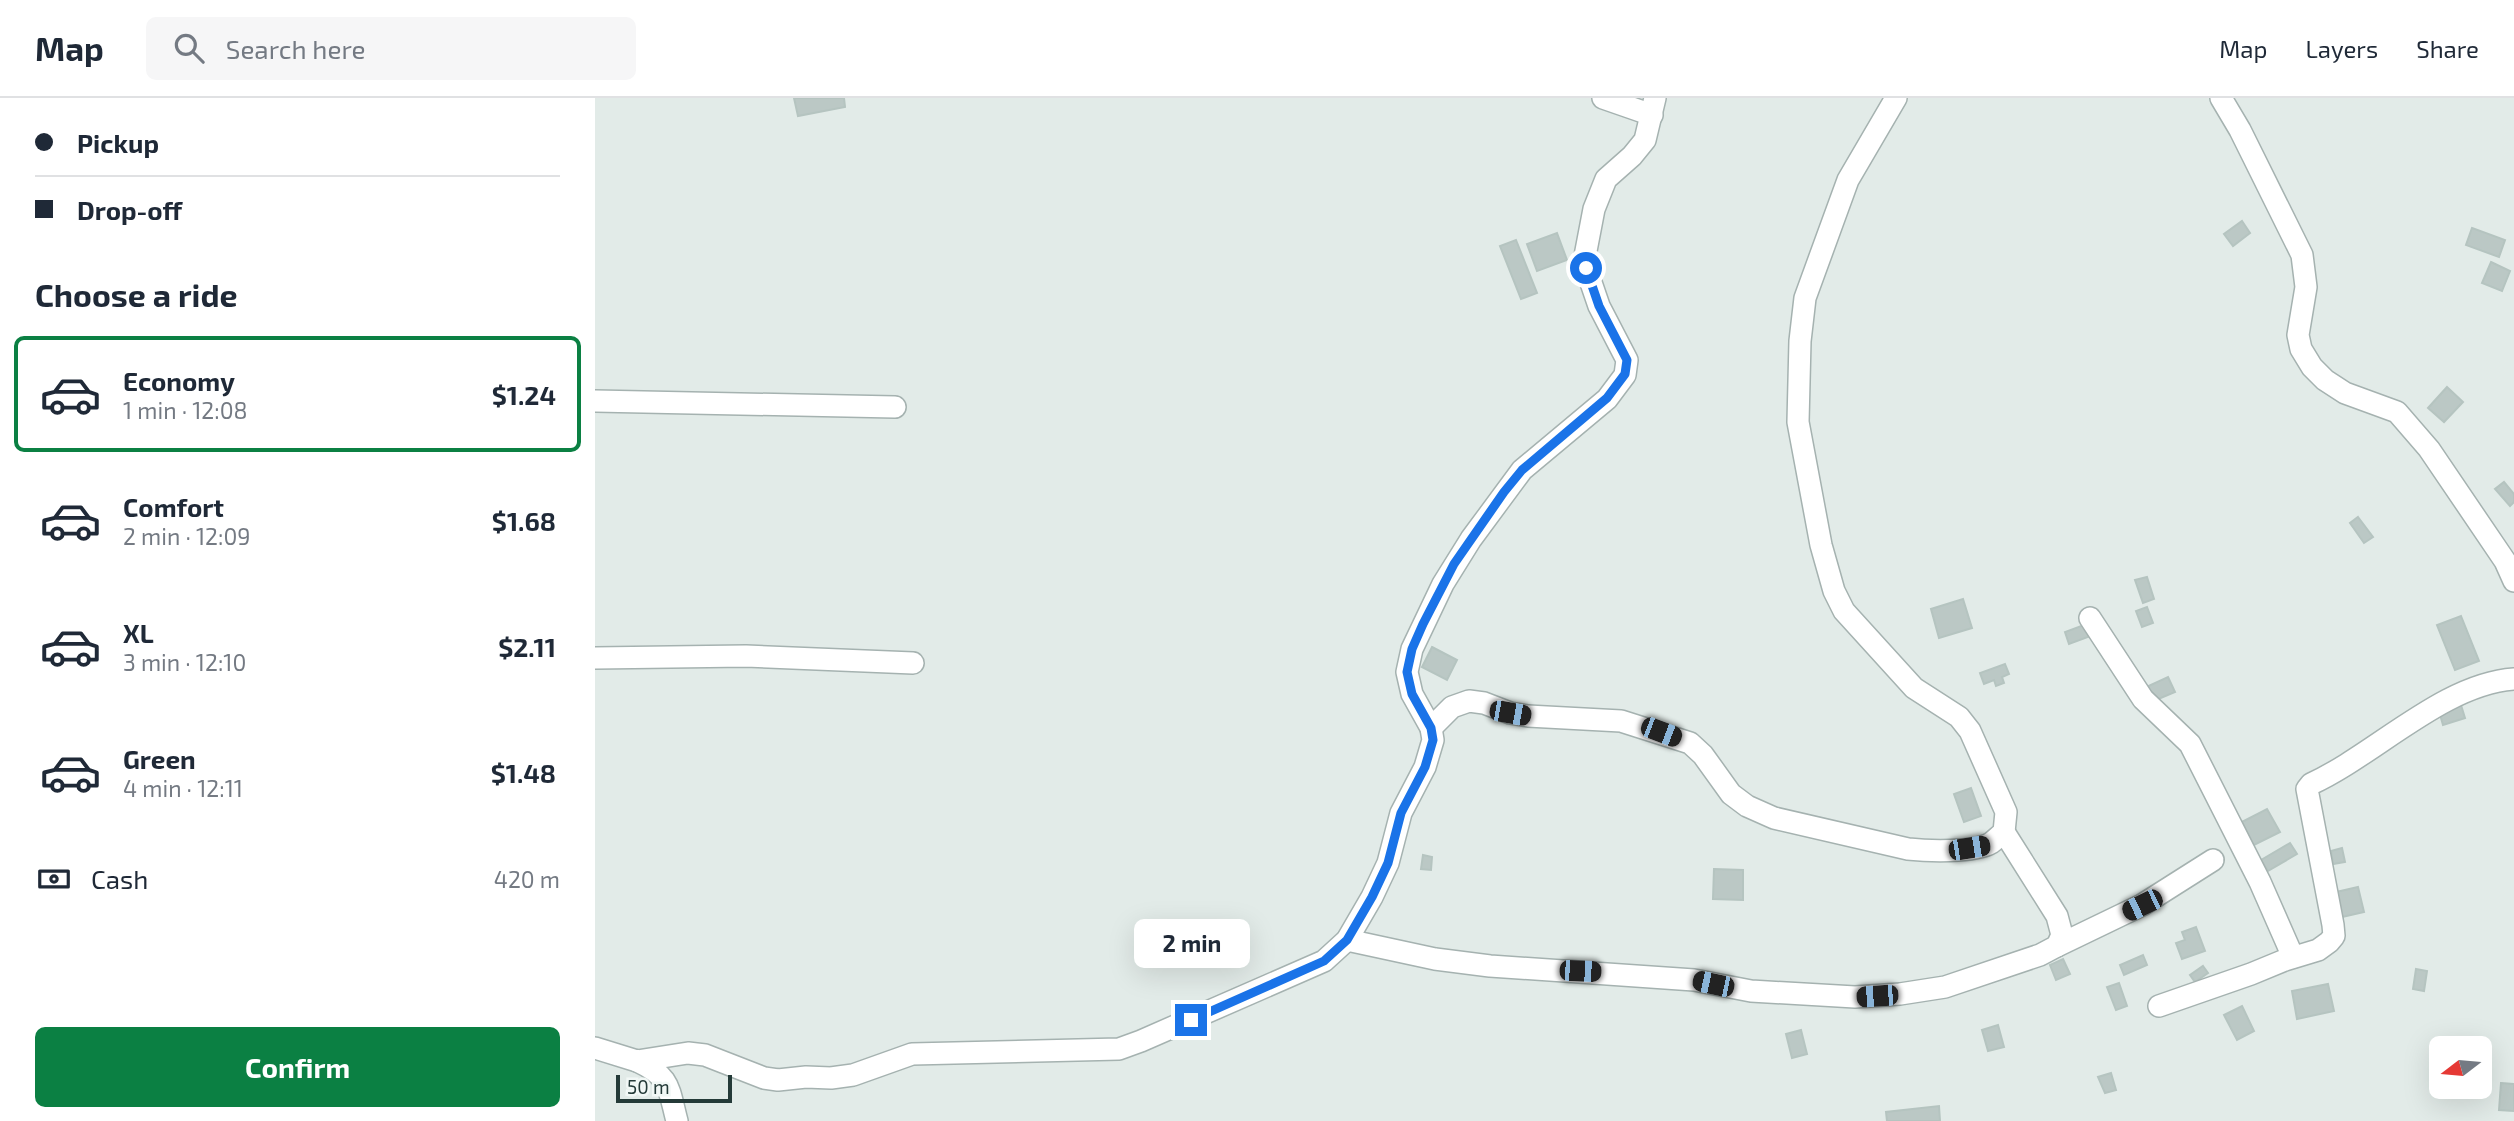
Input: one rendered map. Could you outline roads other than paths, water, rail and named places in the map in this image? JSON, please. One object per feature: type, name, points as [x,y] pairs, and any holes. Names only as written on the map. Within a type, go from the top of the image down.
[{"type":"street","points":[[637,1060],[688,1053],[705,1055],[764,1078],[778,1080],[853,1075],[912,1054],[1119,1049],[1324,961],[1347,940],[1388,863],[1401,813],[1425,767],[1433,740],[1431,728],[1412,694],[1407,672],[1412,649],[1454,564],[1504,492],[1522,470],[1607,398],[1625,374],[1627,360],[1599,306],[1586,268],[1585,256],[1594,209],[1606,179],[1632,156],[1645,140],[1654,106],[1603,98]]},
{"type":"street","points":[[1896,98],[1848,180],[1805,298],[1800,341],[1798,422],[1821,545],[1834,591],[1844,611],[1914,688],[1959,717],[1970,731],[2006,812],[2004,832],[2057,916],[2062,935],[2057,946]]},
{"type":"street","points":[[2221,98],[2240,130],[2302,255],[2306,287],[2298,335],[2301,349],[2312,367],[2325,380],[2345,393],[2397,412],[2429,449],[2505,561],[2514,581]]},
{"type":"street","points":[[595,401],[895,407]]},
{"type":"street","points":[[2090,618],[2143,699],[2190,744],[2260,882],[2293,957]]},
{"type":"street","points":[[595,658],[772,657],[913,663]]},
{"type":"street","points":[[2159,1006],[2318,950],[2329,942],[2334,936],[2307,789],[2444,702],[2463,692],[2514,679]]},
{"type":"street","points":[[1431,728],[1452,707],[1469,701],[1528,716],[1621,721],[1690,743],[1703,755],[1731,794],[1747,806],[1774,818],[1927,851],[1949,851],[1989,845],[2004,832]]},
{"type":"street","points":[[1347,940],[1435,958],[1490,965],[1648,975],[1694,980],[1763,993],[1855,997],[1900,995],[1945,986],[2040,955],[2142,905],[2213,860]]},
{"type":"street","points":[[595,1048],[637,1060],[661,1074],[667,1083],[677,1121]]}]
